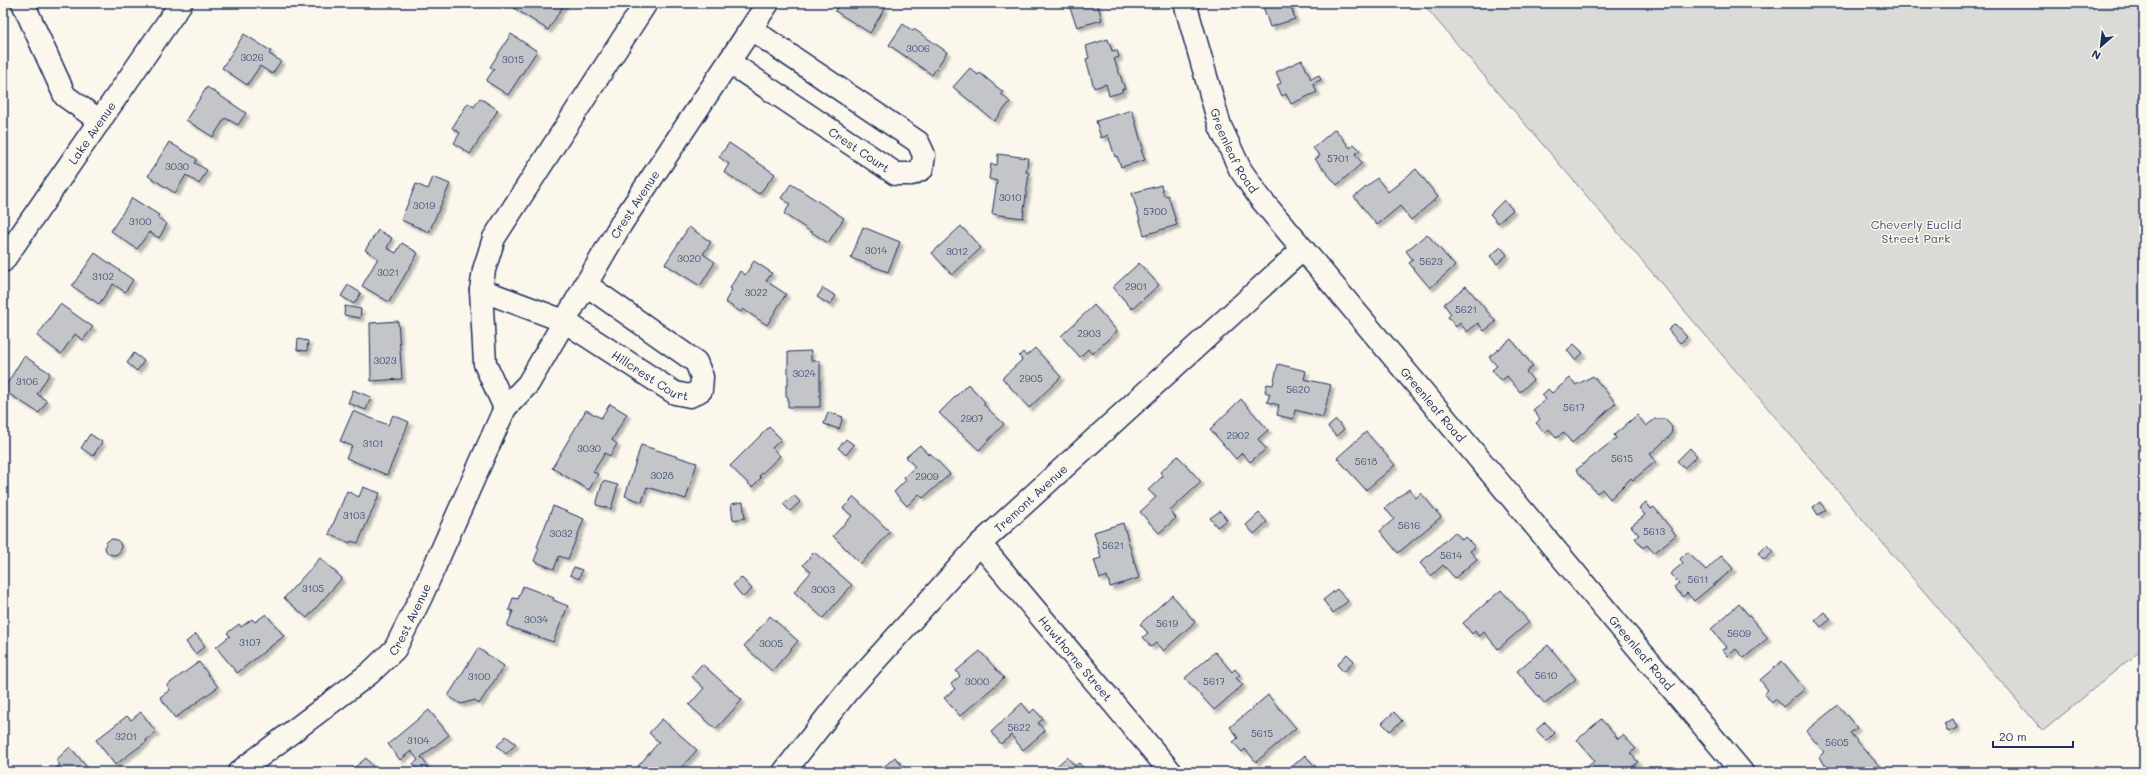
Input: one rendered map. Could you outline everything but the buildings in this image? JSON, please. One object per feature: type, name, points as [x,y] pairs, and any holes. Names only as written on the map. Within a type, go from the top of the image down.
[{"type":"street","points":[[23,3],[65,96],[100,121]]},
{"type":"street","name":"Lake Avenue","points":[[3,262],[181,3]]},
{"type":"street","points":[[505,408],[485,364],[481,290],[484,270],[494,238],[646,3]]},
{"type":"street","name":"Crest Avenue","points":[[239,772],[370,673],[395,649],[419,602],[505,408],[528,384],[621,224],[768,3]]},
{"type":"street","name":"Greenleaf Road","points":[[1185,3],[1220,126],[1240,169],[1260,198],[1304,249],[1732,768]]},
{"type":"street","name":"Crest Court","points":[[729,62],[896,174],[912,174],[922,169],[924,155],[918,142],[751,29]]},
{"type":"street","name":"Tremont Avenue","points":[[784,772],[846,693],[980,544],[1304,249]]},
{"type":"street","name":"Hillcrest Court","points":[[564,321],[675,394],[690,396],[701,390],[702,377],[696,362],[585,284]]},
{"type":"street","points":[[481,290],[564,321]]},
{"type":"street","name":"Hawthorne Street","points":[[980,544],[1171,772]]},
{"type":"green space","name":"Cheverly Euclid Street Park","points":[[1422,3],[2144,3],[2144,647],[2043,731]]}]
